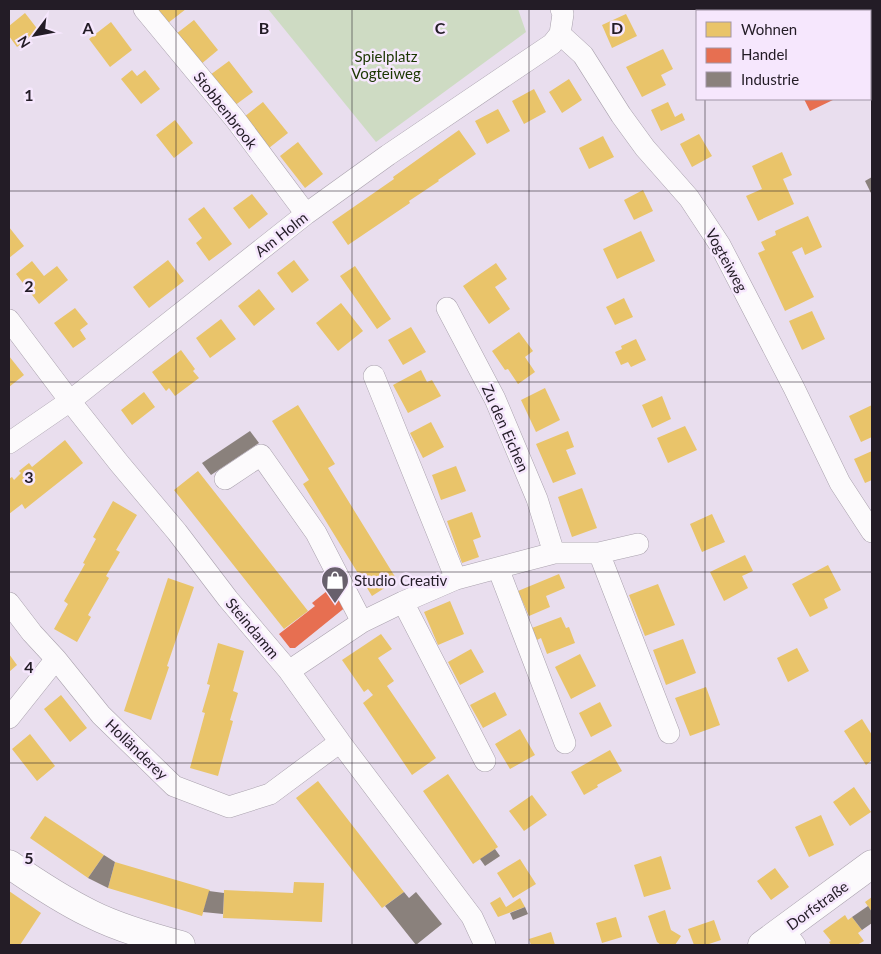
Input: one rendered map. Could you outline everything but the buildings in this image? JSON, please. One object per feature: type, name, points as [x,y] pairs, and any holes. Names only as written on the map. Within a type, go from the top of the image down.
[{"type":"street","name":"Stobbenbrook","points":[[144,9],[235,119],[306,214]]},
{"type":"street","points":[[560,9],[563,14],[560,34]]},
{"type":"street","name":"Am Holm","points":[[9,443],[70,401],[306,214],[388,155],[552,44],[560,34]]},
{"type":"street","name":"Vogteiweg","points":[[560,34],[583,55],[621,115],[645,148],[689,198],[720,244],[794,388],[840,483],[872,532]]},
{"type":"street","name":"Zu den Eichen","points":[[447,308],[495,399],[537,499],[554,553]]},
{"type":"street","name":"Steindamm","points":[[9,320],[70,401],[177,532],[228,600],[289,671],[472,917],[485,945]]},
{"type":"street","points":[[374,376],[456,579]]},
{"type":"street","points":[[225,479],[260,456],[316,533],[362,622]]},
{"type":"street","points":[[289,671],[362,622],[456,579],[554,553],[599,553],[638,544]]},
{"type":"street","points":[[599,553],[669,733]]},
{"type":"street","points":[[498,568],[565,743]]},
{"type":"street","points":[[403,602],[485,762]]},
{"type":"street","name":"Holländerey","points":[[9,603],[102,715],[174,786],[229,807],[270,794],[340,742]]},
{"type":"street","points":[[9,718],[56,659]]},
{"type":"street","points":[[9,864],[45,888],[91,914],[137,933],[181,945]]},
{"type":"street","name":"Dorfstraße","points":[[762,945],[789,937],[872,864]]},
{"type":"green space","name":"Spielplatz Vogteiweg","points":[[268,9],[518,9],[526,32],[376,142]]},
{"type":"place","name":"Studio Creativ","points":[[335,604]]}]
